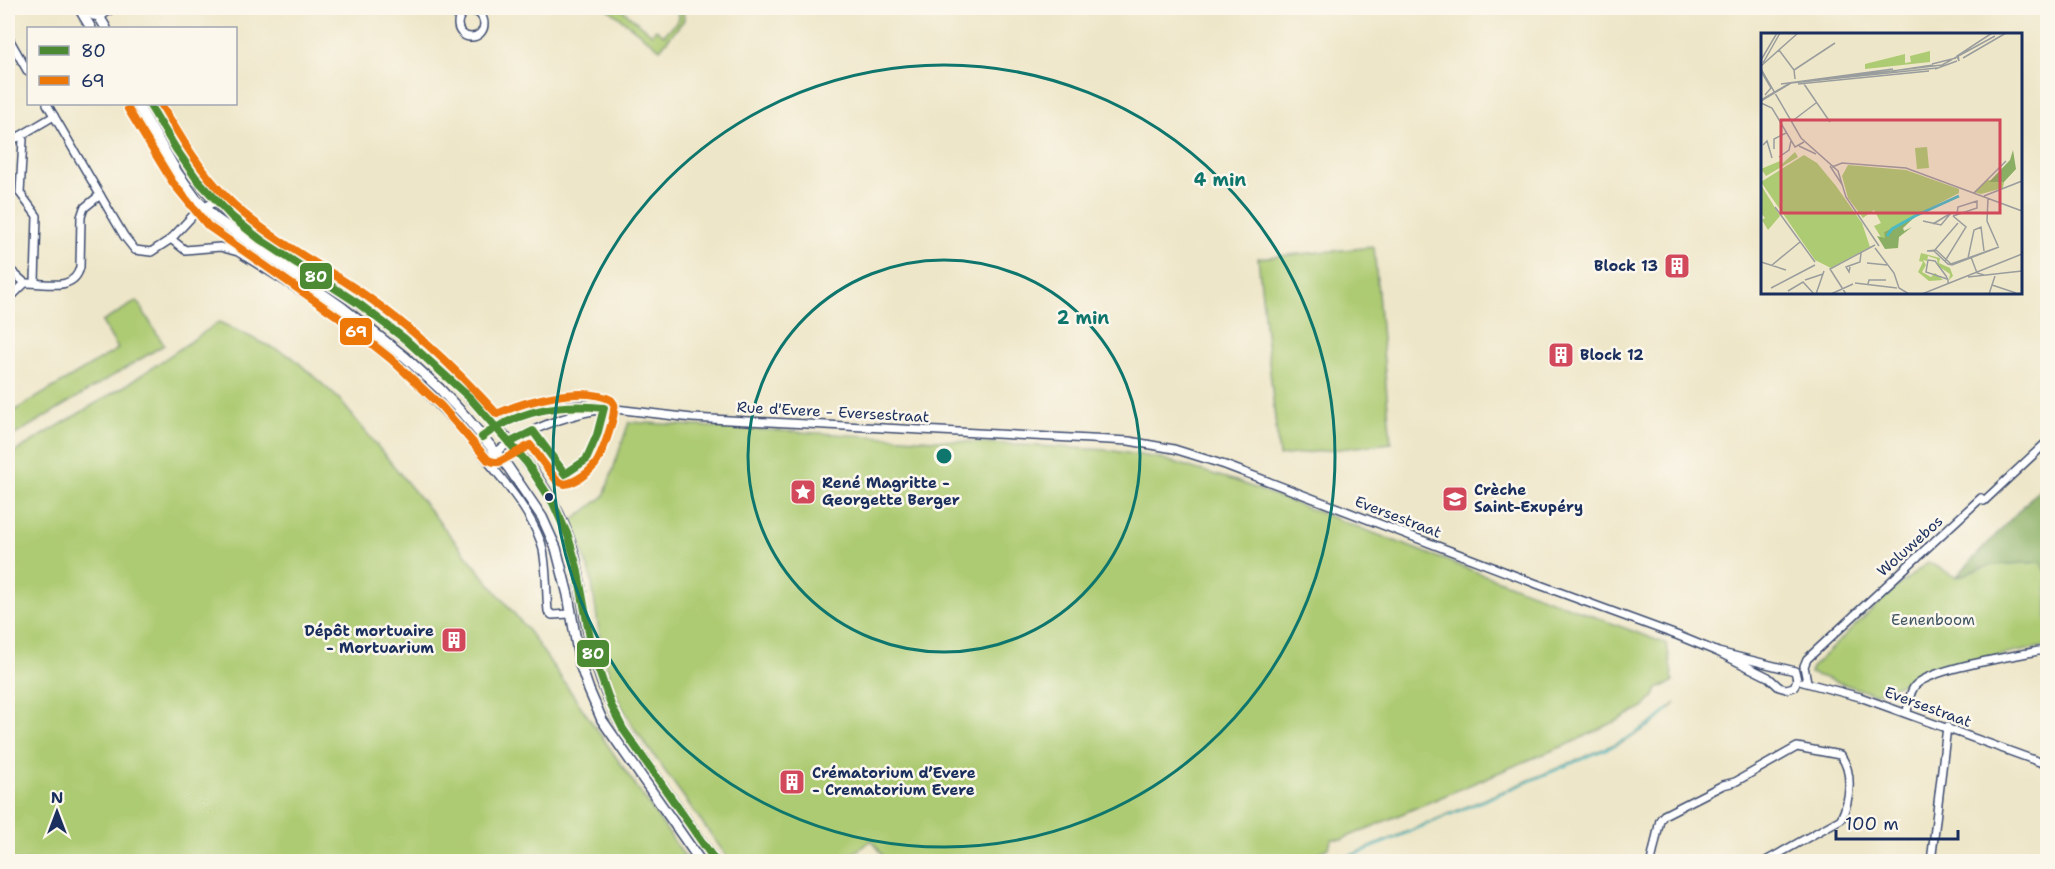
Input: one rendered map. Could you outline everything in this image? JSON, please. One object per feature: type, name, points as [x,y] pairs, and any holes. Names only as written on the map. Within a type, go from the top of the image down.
[{"type":"main road","points":[[79,8],[90,27]]},
{"type":"main road","points":[[94,8],[105,27]]},
{"type":"main road","points":[[138,105],[178,174],[215,218],[377,333],[440,389],[495,452],[533,503],[550,532],[563,570],[580,664],[603,720],[701,861]]},
{"type":"main road","points":[[150,105],[184,162],[232,217],[359,304],[416,347],[495,427],[538,479],[562,520],[573,548],[594,659],[611,707],[716,861]]},
{"type":"main road","points":[[570,614],[585,613]]},
{"type":"street","points":[[86,8],[93,16],[100,17],[113,8]]},
{"type":"street","points":[[457,8],[462,15]]},
{"type":"street","points":[[99,27],[100,17]]},
{"type":"street","points":[[8,37],[27,70]]},
{"type":"street","points":[[48,105],[124,236],[135,250],[151,252],[171,239],[189,219],[204,207],[217,201]]},
{"type":"street","points":[[8,143],[54,116]]},
{"type":"street","points":[[20,136],[22,140],[20,193],[37,216],[34,282]]},
{"type":"street","points":[[8,300],[25,283],[65,284],[72,281],[78,274],[81,217],[84,208],[100,195]]},
{"type":"street","points":[[171,239],[185,250],[220,248],[237,252],[338,318],[383,352],[463,430],[512,490],[535,528],[542,546],[548,610],[552,615],[570,614]]},
{"type":"street","points":[[8,268],[25,283]]},
{"type":"street","name":"Rue d'Evere - Eversestraat","points":[[482,436],[495,427],[532,411],[558,405],[584,405],[692,418],[1061,437]]},
{"type":"street","name":"Rue d'Evere - Eversestraat","points":[[486,459],[509,443],[550,423],[604,408]]},
{"type":"street","name":"Eversestraat","points":[[1061,437],[1136,442],[1174,449],[1210,460],[1718,652],[1768,677],[1779,687],[1786,689],[1794,687],[1797,680],[1796,671],[1718,652]]},
{"type":"street","name":"Woluwebos","points":[[1807,682],[1804,666],[1807,659],[1981,498],[1984,501],[2048,441]]},
{"type":"street","points":[[1907,713],[1910,694],[1920,680],[1949,669],[2048,649]]},
{"type":"street","name":"Eversestraat","points":[[1797,680],[1860,697],[2048,765]]},
{"type":"street","points":[[1931,861],[1947,728]]},
{"type":"street","points":[[1651,861],[1659,822],[1664,815],[1723,785],[1735,782],[1797,747],[1840,755],[1849,769],[1850,776],[1841,819],[1764,861]]},
{"type":"green space","points":[[607,8],[620,8],[652,34],[656,29],[664,35],[679,19],[678,8],[683,8],[684,20],[660,49]]},
{"type":"green space","points":[[1374,247],[1391,443],[1279,456],[1258,258]]},
{"type":"green space","points":[[137,301],[164,345],[8,439],[8,402],[14,411],[118,349],[102,322]]},
{"type":"green space","points":[[219,322],[292,357],[339,399],[530,633],[688,861],[8,861],[8,456],[128,384]]},
{"type":"green space","points":[[629,422],[1108,450],[1159,458],[1236,481],[1667,644],[1673,682],[1657,689],[1643,708],[1569,744],[1343,839],[1332,839],[1328,848],[1302,861],[887,862],[872,840],[843,861],[730,861],[636,731],[614,692],[601,645],[591,577],[572,521],[604,496]]},
{"type":"green space","points":[[2047,481],[2047,573],[2040,562],[1992,565],[1956,577]]},
{"type":"green space","name":"Eenenboom","points":[[1928,562],[1956,577],[1992,565],[2040,562],[2047,573],[2047,646],[1948,666],[1874,694],[1810,673],[1813,666],[1885,597]]},
{"type":"green space","points":[[1676,703],[1653,724],[1623,742],[1359,853],[1332,861],[1359,852],[1622,741],[1652,723]]},
{"type":"waterway","points":[[1333,862],[1613,746],[1652,724],[1669,709]]},
{"type":"transit line","name":"80","points":[[150,105],[196,178],[232,217],[261,240],[359,304],[405,339],[470,398],[527,463],[553,503],[568,536],[577,567],[593,654],[611,705],[623,729],[716,862]]},
{"type":"transit line","name":"69","points":[[128,109],[173,183],[208,226],[337,316],[391,359],[441,406],[488,460],[499,462],[530,445],[557,481],[565,484],[580,478],[593,467],[603,448],[612,422],[614,404],[611,400],[599,396],[570,394],[523,404],[497,414],[451,366],[401,322],[365,295],[275,238],[242,212],[207,176],[162,105]]},
{"type":"transit line","name":"80","points":[[482,437],[511,420],[540,410],[571,407],[604,408],[597,435],[586,460],[565,474],[533,431],[509,443]]},
{"type":"place","name":"Block 13","points":[[1677,266]]},
{"type":"place","name":"Block 12","points":[[1561,355]]},
{"type":"place","name":"René Magritte - Georgette Berger","points":[[803,492]]},
{"type":"place","name":"Crèche Saint-Exupéry","points":[[1455,499]]},
{"type":"place","name":"Dépôt mortuaire - Mortuarium","points":[[454,640]]},
{"type":"place","name":"Crématorium d’Evere - Crematorium Evere","points":[[792,782]]}]
